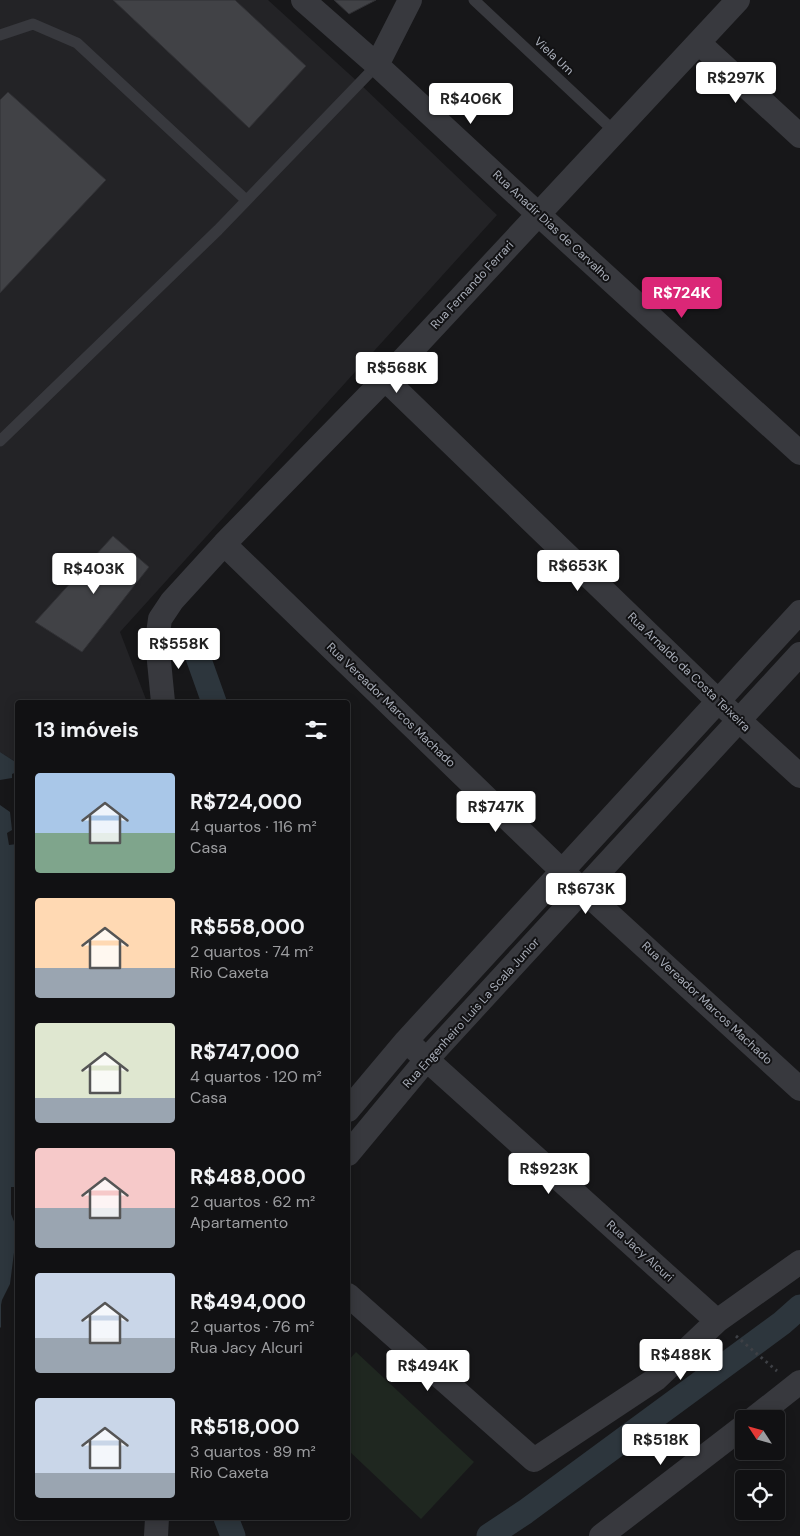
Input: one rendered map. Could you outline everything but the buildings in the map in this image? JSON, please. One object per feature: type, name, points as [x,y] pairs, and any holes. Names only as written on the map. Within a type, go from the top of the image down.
[{"type":"street","name":"Rua Anadir Dias de Carvalho","points":[[302,0],[377,64],[800,453]]},
{"type":"street","points":[[377,64],[410,0]]},
{"type":"street","name":"Rua Fernando Ferrari","points":[[163,700],[157,641],[160,619],[172,601],[224,544],[385,378],[738,0]]},
{"type":"street","points":[[699,43],[800,136]]},
{"type":"street","name":"Rua Arnaldo da Costa Teixeira","points":[[385,378],[718,701],[800,776]]},
{"type":"street","name":"Rua Vereador Marcos Machado","points":[[224,544],[583,890],[800,1089]]},
{"type":"street","points":[[350,1108],[406,1041],[800,612]]},
{"type":"street","name":"Rua Engenheiro Luis La Scala Junior","points":[[350,1152],[427,1060],[800,654]]},
{"type":"street","name":"Rua Jacy Alcuri","points":[[406,1041],[725,1327]]},
{"type":"street","points":[[350,1297],[534,1460],[656,1379],[725,1327],[800,1262]]},
{"type":"street","points":[[764,1410],[800,1382]]},
{"type":"street","points":[[601,1536],[735,1433]]},
{"type":"street","points":[[156,1536],[157,1520]]},
{"type":"lane","name":"Viela Um","points":[[474,0],[615,132]]},
{"type":"lane","points":[[0,35],[32,24],[77,43],[246,200]]},
{"type":"lane","points":[[0,441],[218,230],[377,64]]},
{"type":"path","points":[[725,1327],[777,1371]]},
{"type":"shaded area","points":[[0,0],[268,0],[359,83],[497,215],[120,632],[146,700],[15,700],[15,762],[0,752]]},
{"type":"shaded area","points":[[0,752],[15,762],[15,773],[12,774],[12,778],[0,780]]},
{"type":"shaded area","points":[[0,805],[10,812],[12,830],[7,833],[9,845],[15,844],[15,1187],[11,1187],[11,1214],[15,1224],[15,1245],[10,1284],[1,1305],[0,1327]]},
{"type":"shaded area","points":[[356,1352],[474,1462],[421,1519],[350,1452],[350,1359]]},
{"type":"waterway","points":[[193,643],[213,700]]},
{"type":"waterway","points":[[489,1536],[525,1512],[782,1323],[800,1307]]},
{"type":"waterway","points":[[227,1520],[233,1536]]}]
